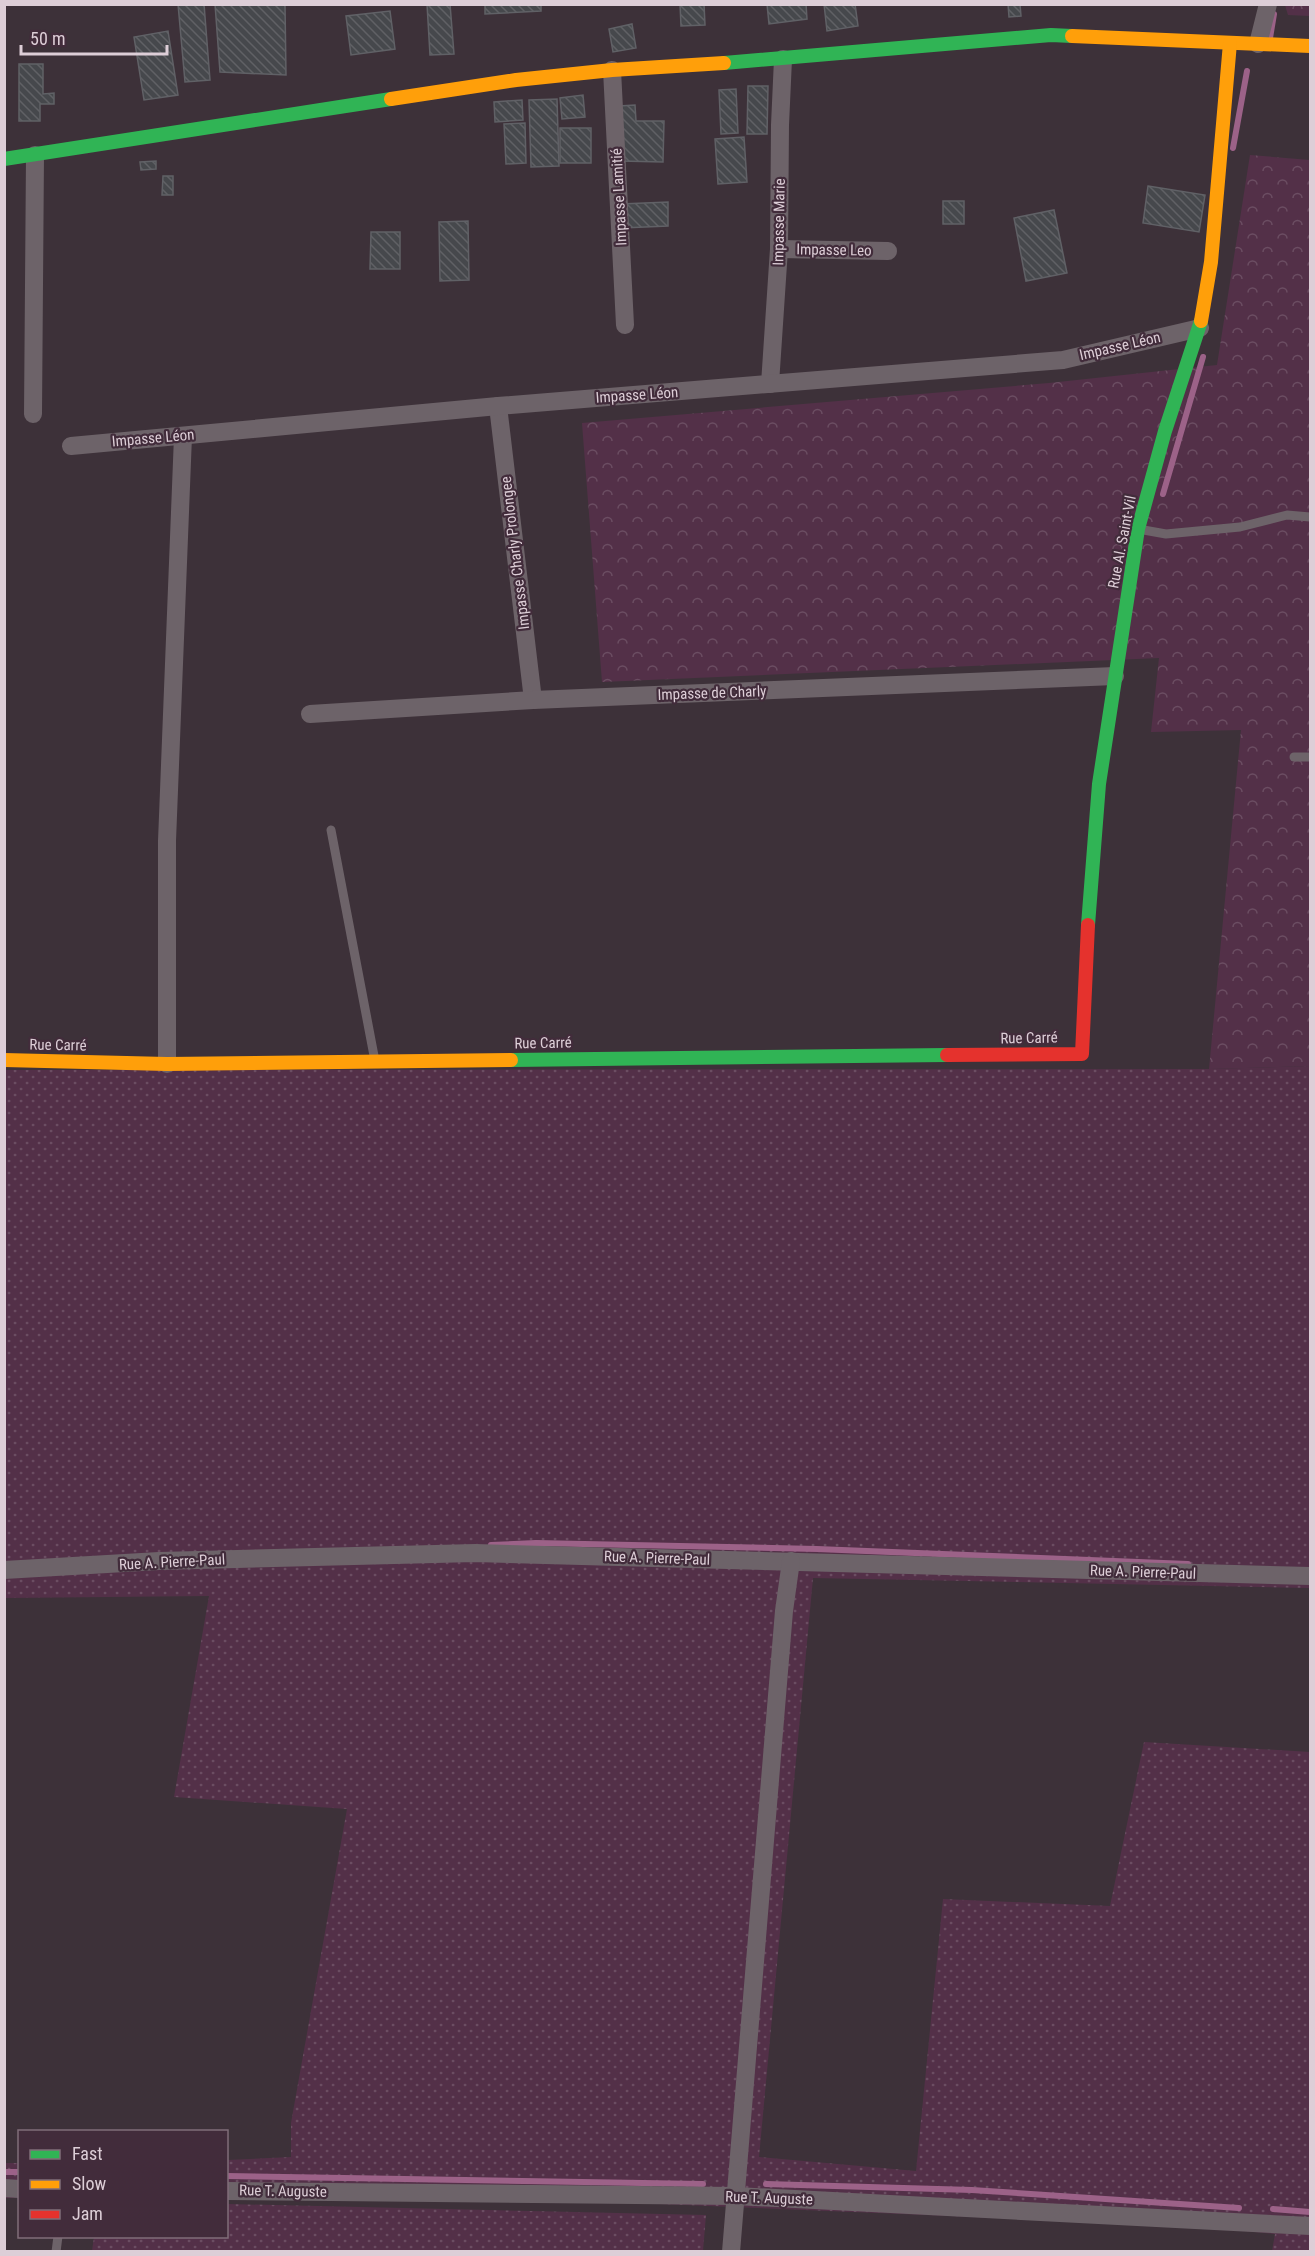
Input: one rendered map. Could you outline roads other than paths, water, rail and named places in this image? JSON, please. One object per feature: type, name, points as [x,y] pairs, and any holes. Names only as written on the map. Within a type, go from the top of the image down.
[{"type":"street","points":[[1258,44],[1268,4]]},
{"type":"street","points":[[4,159],[516,80],[612,70],[783,59],[1051,35],[1311,46]]},
{"type":"street","name":"Rue Al. Saint-Vil","points":[[1082,1054],[1083,981],[1099,784],[1138,529],[1165,431],[1200,328],[1211,262],[1230,43]]},
{"type":"street","name":"Impasse Marie","points":[[770,384],[779,249],[783,59]]},
{"type":"street","name":"Impasse Lamitié","points":[[612,70],[625,325]]},
{"type":"street","points":[[33,414],[35,155]]},
{"type":"street","name":"Impasse Leo","points":[[779,249],[888,251]]},
{"type":"street","name":"Impasse Léon","points":[[70,446],[498,406],[1063,360],[1200,328]]},
{"type":"street","name":"Impasse Charly Prolongee","points":[[498,406],[532,700]]},
{"type":"street","points":[[167,1064],[167,841],[183,436]]},
{"type":"street","name":"Impasse de Charly","points":[[310,714],[532,700],[1115,676]]},
{"type":"street","name":"Rue Carré","points":[[4,1060],[167,1064],[1082,1054]]},
{"type":"street","name":"Rue A. Pierre-Paul","points":[[4,1570],[159,1561],[475,1553],[1311,1576]]},
{"type":"street","points":[[731,2252],[783,1623],[791,1561]]},
{"type":"street","name":"Rue T. Auguste","points":[[228,2191],[736,2196],[1311,2226]]},
{"type":"lane","points":[[1138,529],[1166,534],[1240,527],[1287,515],[1311,517]]},
{"type":"lane","points":[[1294,758],[1311,758]]},
{"type":"lane","points":[[331,830],[375,1061]]},
{"type":"waterway","points":[[1270,38],[1274,14]]},
{"type":"waterway","points":[[1233,148],[1247,71]]},
{"type":"waterway","points":[[1163,494],[1203,357]]},
{"type":"waterway","points":[[491,1545],[536,1543],[817,1549],[1188,1564]]},
{"type":"waterway","points":[[4,2172],[18,2172]]},
{"type":"waterway","points":[[228,2176],[703,2184]]},
{"type":"waterway","points":[[766,2184],[972,2190],[1239,2208]]},
{"type":"waterway","points":[[1273,2209],[1310,2212]]}]
